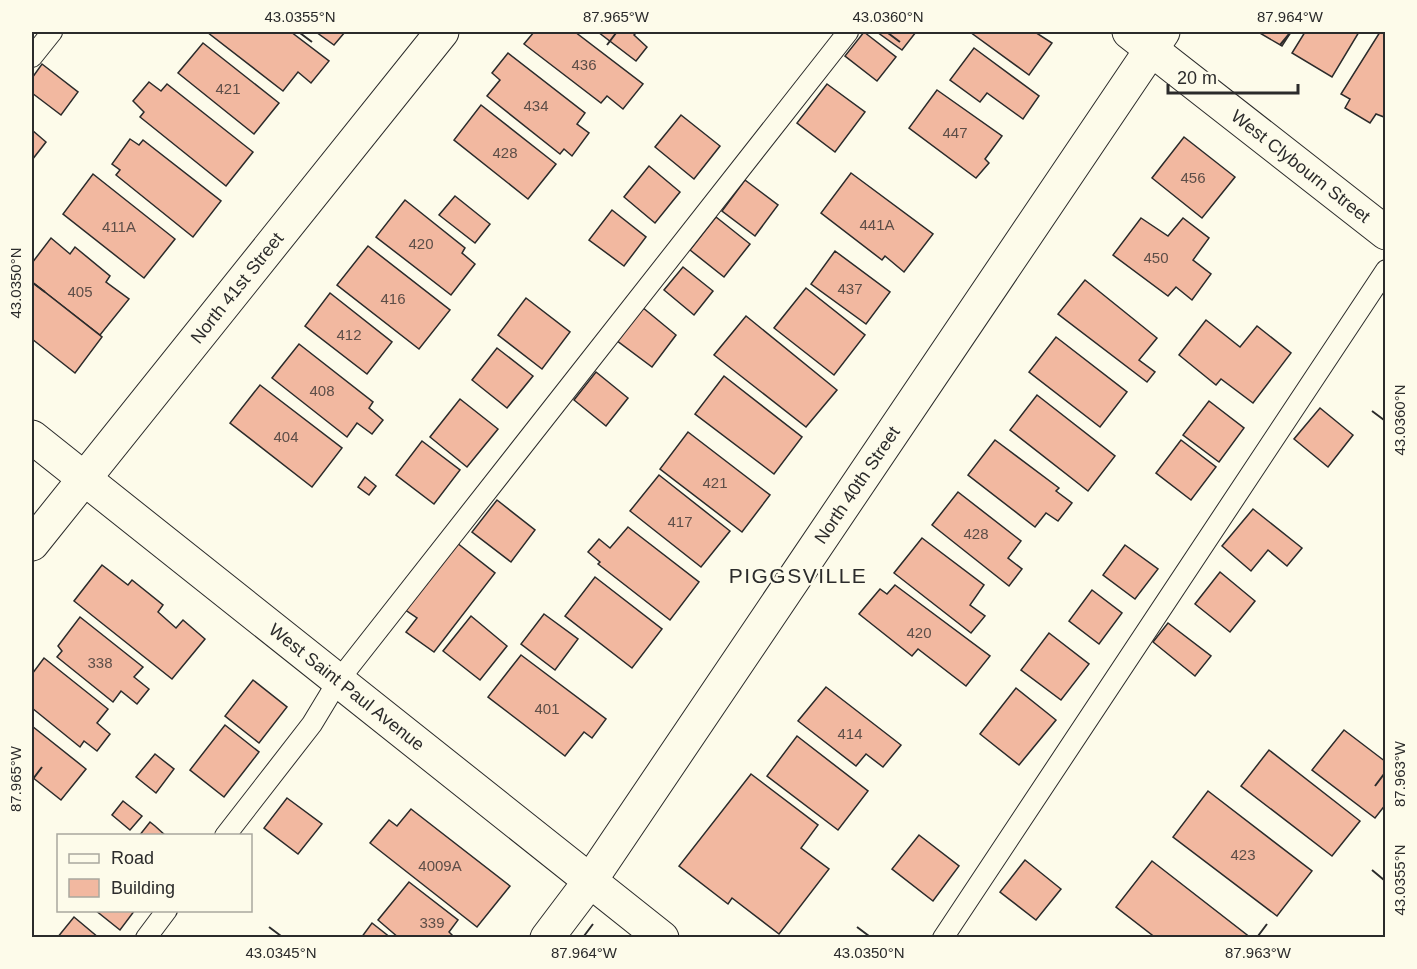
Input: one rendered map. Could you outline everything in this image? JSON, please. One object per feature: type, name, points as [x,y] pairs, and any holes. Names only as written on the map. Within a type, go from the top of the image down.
[{"type":"street","name":"North 41st Street","points":[[32,544],[441,32]]},
{"type":"street","name":"West Clybourn Street","points":[[1148,38],[1386,233]]},
{"type":"street","name":"North 40th Street","points":[[548,938],[590,881],[1148,38]]},
{"type":"street","name":"West Saint Paul Avenue","points":[[32,437],[662,938]]},
{"type":"lane","points":[[32,57],[52,32]]},
{"type":"lane","points":[[227,834],[312,724],[338,681],[849,32]]},
{"type":"lane","points":[[943,938],[1386,270]]},
{"type":"lane","points":[[146,938],[166,912]]},
{"type":"building","points":[[207,32],[291,32],[329,61],[311,83],[298,72],[283,91]]},
{"type":"building","points":[[316,32],[345,32],[334,45]]},
{"type":"building","points":[[534,32],[575,32],[643,84],[623,109],[607,96],[601,103],[524,44]]},
{"type":"building","points":[[598,32],[637,32],[634,35],[647,47],[636,61]]},
{"type":"building","points":[[864,32],[896,57],[877,81],[845,56]]},
{"type":"building","points":[[877,32],[916,32],[902,50]]},
{"type":"building","points":[[970,32],[1035,32],[1052,43],[1029,75]]},
{"type":"building","points":[[1258,32],[1291,32],[1282,46]]},
{"type":"building","points":[[1305,32],[1359,32],[1332,77],[1292,53]]},
{"type":"building","points":[[1380,32],[1386,32],[1386,114],[1384,117],[1376,114],[1370,123],[1345,108],[1350,99],[1341,94]]},
{"type":"building","points":[[203,43],[279,103],[254,134],[178,73]]},
{"type":"building","points":[[974,48],[1039,96],[1023,119],[987,93],[980,102],[950,80]]},
{"type":"building","points":[[508,53],[585,113],[577,124],[589,133],[572,156],[564,149],[560,154],[487,96],[500,80],[492,73]]},
{"type":"building","points":[[42,64],[78,92],[61,115],[32,93],[32,78]]},
{"type":"building","points":[[149,82],[161,91],[167,84],[253,152],[226,186],[140,117],[144,112],[133,101]]},
{"type":"building","points":[[827,84],[865,112],[835,152],[797,123]]},
{"type":"building","points":[[937,90],[1002,136],[985,159],[989,163],[976,178],[909,128]]},
{"type":"building","points":[[481,105],[556,164],[528,199],[454,140]]},
{"type":"building","points":[[681,115],[720,146],[694,179],[655,147]]},
{"type":"building","points":[[32,130],[46,142],[32,160]]},
{"type":"building","points":[[1184,137],[1235,177],[1202,218],[1152,178]]},
{"type":"building","points":[[130,139],[139,145],[143,140],[221,201],[193,237],[116,175],[120,170],[112,164]]},
{"type":"building","points":[[649,166],[680,192],[655,223],[624,197]]},
{"type":"building","points":[[851,173],[933,234],[904,272],[885,256],[882,260],[821,213]]},
{"type":"building","points":[[93,174],[175,239],[144,278],[63,214]]},
{"type":"building","points":[[745,180],[778,205],[755,236],[722,211]]},
{"type":"building","points":[[455,196],[490,224],[475,243],[439,215]]},
{"type":"building","points":[[405,200],[465,248],[462,253],[475,264],[451,295],[376,237]]},
{"type":"building","points":[[612,210],[646,237],[624,266],[589,240]]},
{"type":"building","points":[[716,217],[750,244],[724,277],[690,250]]},
{"type":"building","points":[[1141,218],[1168,236],[1183,218],[1209,238],[1193,260],[1211,274],[1192,300],[1176,287],[1168,296],[1113,255]]},
{"type":"building","points":[[51,238],[70,254],[75,247],[110,276],[106,282],[129,299],[100,335],[32,282],[32,263]]},
{"type":"building","points":[[368,246],[450,310],[419,349],[337,285]]},
{"type":"building","points":[[835,251],[890,292],[866,324],[811,284]]},
{"type":"building","points":[[683,267],[713,291],[694,315],[664,290]]},
{"type":"building","points":[[1085,280],[1157,338],[1139,360],[1155,372],[1147,382],[1058,314]]},
{"type":"building","points":[[32,282],[102,337],[75,373],[32,339]]},
{"type":"building","points":[[806,288],[865,335],[834,375],[774,328]]},
{"type":"building","points":[[330,293],[392,342],[367,374],[305,326]]},
{"type":"building","points":[[526,298],[570,332],[542,369],[498,335]]},
{"type":"building","points":[[642,307],[676,335],[652,367],[616,340]]},
{"type":"building","points":[[746,316],[837,390],[806,427],[714,355]]},
{"type":"building","points":[[1206,320],[1240,347],[1257,326],[1291,353],[1253,403],[1221,379],[1216,385],[1179,355]]},
{"type":"building","points":[[1056,337],[1127,392],[1100,427],[1029,372]]},
{"type":"building","points":[[299,344],[373,402],[369,408],[383,420],[372,434],[357,423],[347,437],[272,378]]},
{"type":"building","points":[[497,348],[533,376],[507,408],[472,380]]},
{"type":"building","points":[[596,372],[628,398],[606,426],[574,400]]},
{"type":"building","points":[[724,376],[802,437],[774,474],[695,414]]},
{"type":"building","points":[[260,385],[342,448],[312,487],[230,423]]},
{"type":"building","points":[[1037,395],[1115,456],[1088,491],[1010,430]]},
{"type":"building","points":[[460,399],[498,429],[467,467],[430,437]]},
{"type":"building","points":[[1209,401],[1244,428],[1219,462],[1183,435]]},
{"type":"building","points":[[1320,408],[1353,435],[1328,467],[1294,439]]},
{"type":"building","points":[[688,432],[770,495],[742,532],[660,469]]},
{"type":"building","points":[[995,440],[1059,488],[1056,491],[1072,503],[1058,521],[1046,513],[1035,527],[968,475]]},
{"type":"building","points":[[1181,440],[1216,467],[1191,500],[1156,473]]},
{"type":"building","points":[[422,441],[460,470],[434,504],[396,475]]},
{"type":"building","points":[[659,475],[730,531],[701,567],[630,511]]},
{"type":"building","points":[[365,477],[376,486],[369,495],[358,487]]},
{"type":"building","points":[[958,492],[1021,541],[1008,558],[1022,569],[1009,586],[932,525]]},
{"type":"building","points":[[497,500],[535,530],[511,562],[472,532]]},
{"type":"building","points":[[1253,509],[1302,548],[1287,566],[1268,550],[1251,571],[1222,546]]},
{"type":"building","points":[[628,527],[699,582],[670,620],[598,564],[600,562],[588,552],[599,539],[610,548]]},
{"type":"building","points":[[922,538],[984,585],[970,605],[985,616],[971,633],[894,573]]},
{"type":"building","points":[[452,539],[495,573],[434,652],[406,632],[417,618],[401,607]]},
{"type":"building","points":[[1125,545],[1158,569],[1135,599],[1103,575]]},
{"type":"building","points":[[102,565],[128,585],[132,580],[163,605],[158,612],[176,628],[183,620],[205,639],[172,679],[74,601]]},
{"type":"building","points":[[1220,572],[1255,601],[1230,632],[1195,604]]},
{"type":"building","points":[[595,577],[662,629],[632,668],[565,616]]},
{"type":"building","points":[[895,585],[990,656],[966,686],[918,649],[912,656],[859,614],[880,589],[887,594]]},
{"type":"building","points":[[1092,590],[1122,613],[1099,644],[1069,621]]},
{"type":"building","points":[[544,614],[578,639],[555,670],[521,644]]},
{"type":"building","points":[[471,616],[507,646],[480,680],[443,651]]},
{"type":"building","points":[[80,617],[143,667],[134,677],[149,689],[137,704],[121,691],[113,702],[57,657],[62,651],[58,646]]},
{"type":"building","points":[[1168,623],[1211,656],[1195,676],[1153,642]]},
{"type":"building","points":[[1049,633],[1089,664],[1061,700],[1021,670]]},
{"type":"building","points":[[521,655],[606,719],[592,738],[584,732],[565,756],[488,697]]},
{"type":"building","points":[[44,658],[108,709],[97,723],[110,734],[97,751],[84,741],[80,747],[32,708],[32,674]]},
{"type":"building","points":[[253,680],[287,707],[259,743],[225,716]]},
{"type":"building","points":[[826,687],[901,745],[883,767],[866,754],[856,766],[798,721]]},
{"type":"building","points":[[1016,688],[1056,720],[1019,765],[980,734]]},
{"type":"building","points":[[225,725],[259,752],[224,797],[190,770]]},
{"type":"building","points":[[32,726],[86,769],[61,800],[32,777]]},
{"type":"building","points":[[1344,730],[1386,762],[1386,804],[1375,818],[1312,770]]},
{"type":"building","points":[[797,736],[868,791],[838,830],[767,776]]},
{"type":"building","points":[[1269,750],[1360,821],[1332,856],[1241,786]]},
{"type":"building","points":[[155,754],[174,769],[156,793],[136,777]]},
{"type":"building","points":[[751,774],[818,825],[801,848],[829,869],[779,934],[732,898],[728,904],[679,866]]},
{"type":"building","points":[[1208,791],[1312,871],[1277,916],[1173,837]]},
{"type":"building","points":[[287,798],[322,824],[298,854],[264,828]]},
{"type":"building","points":[[123,801],[142,816],[130,830],[112,815]]},
{"type":"building","points":[[411,809],[510,886],[477,927],[370,843],[389,820],[397,826]]},
{"type":"building","points":[[150,822],[164,834],[141,834]]},
{"type":"building","points":[[919,835],[959,866],[933,901],[892,869]]},
{"type":"building","points":[[1025,860],[1061,889],[1036,920],[1000,892]]},
{"type":"building","points":[[1152,861],[1251,938],[1156,938],[1116,907]]},
{"type":"building","points":[[409,882],[458,920],[449,932],[455,938],[399,938],[378,920]]},
{"type":"building","points":[[98,912],[134,912],[120,930]]},
{"type":"building","points":[[74,917],[99,938],[57,938]]},
{"type":"building","points":[[372,923],[391,938],[361,938]]},
{"type":"district","name":"PIGGSVILLE","points":[[798,575]]}]
